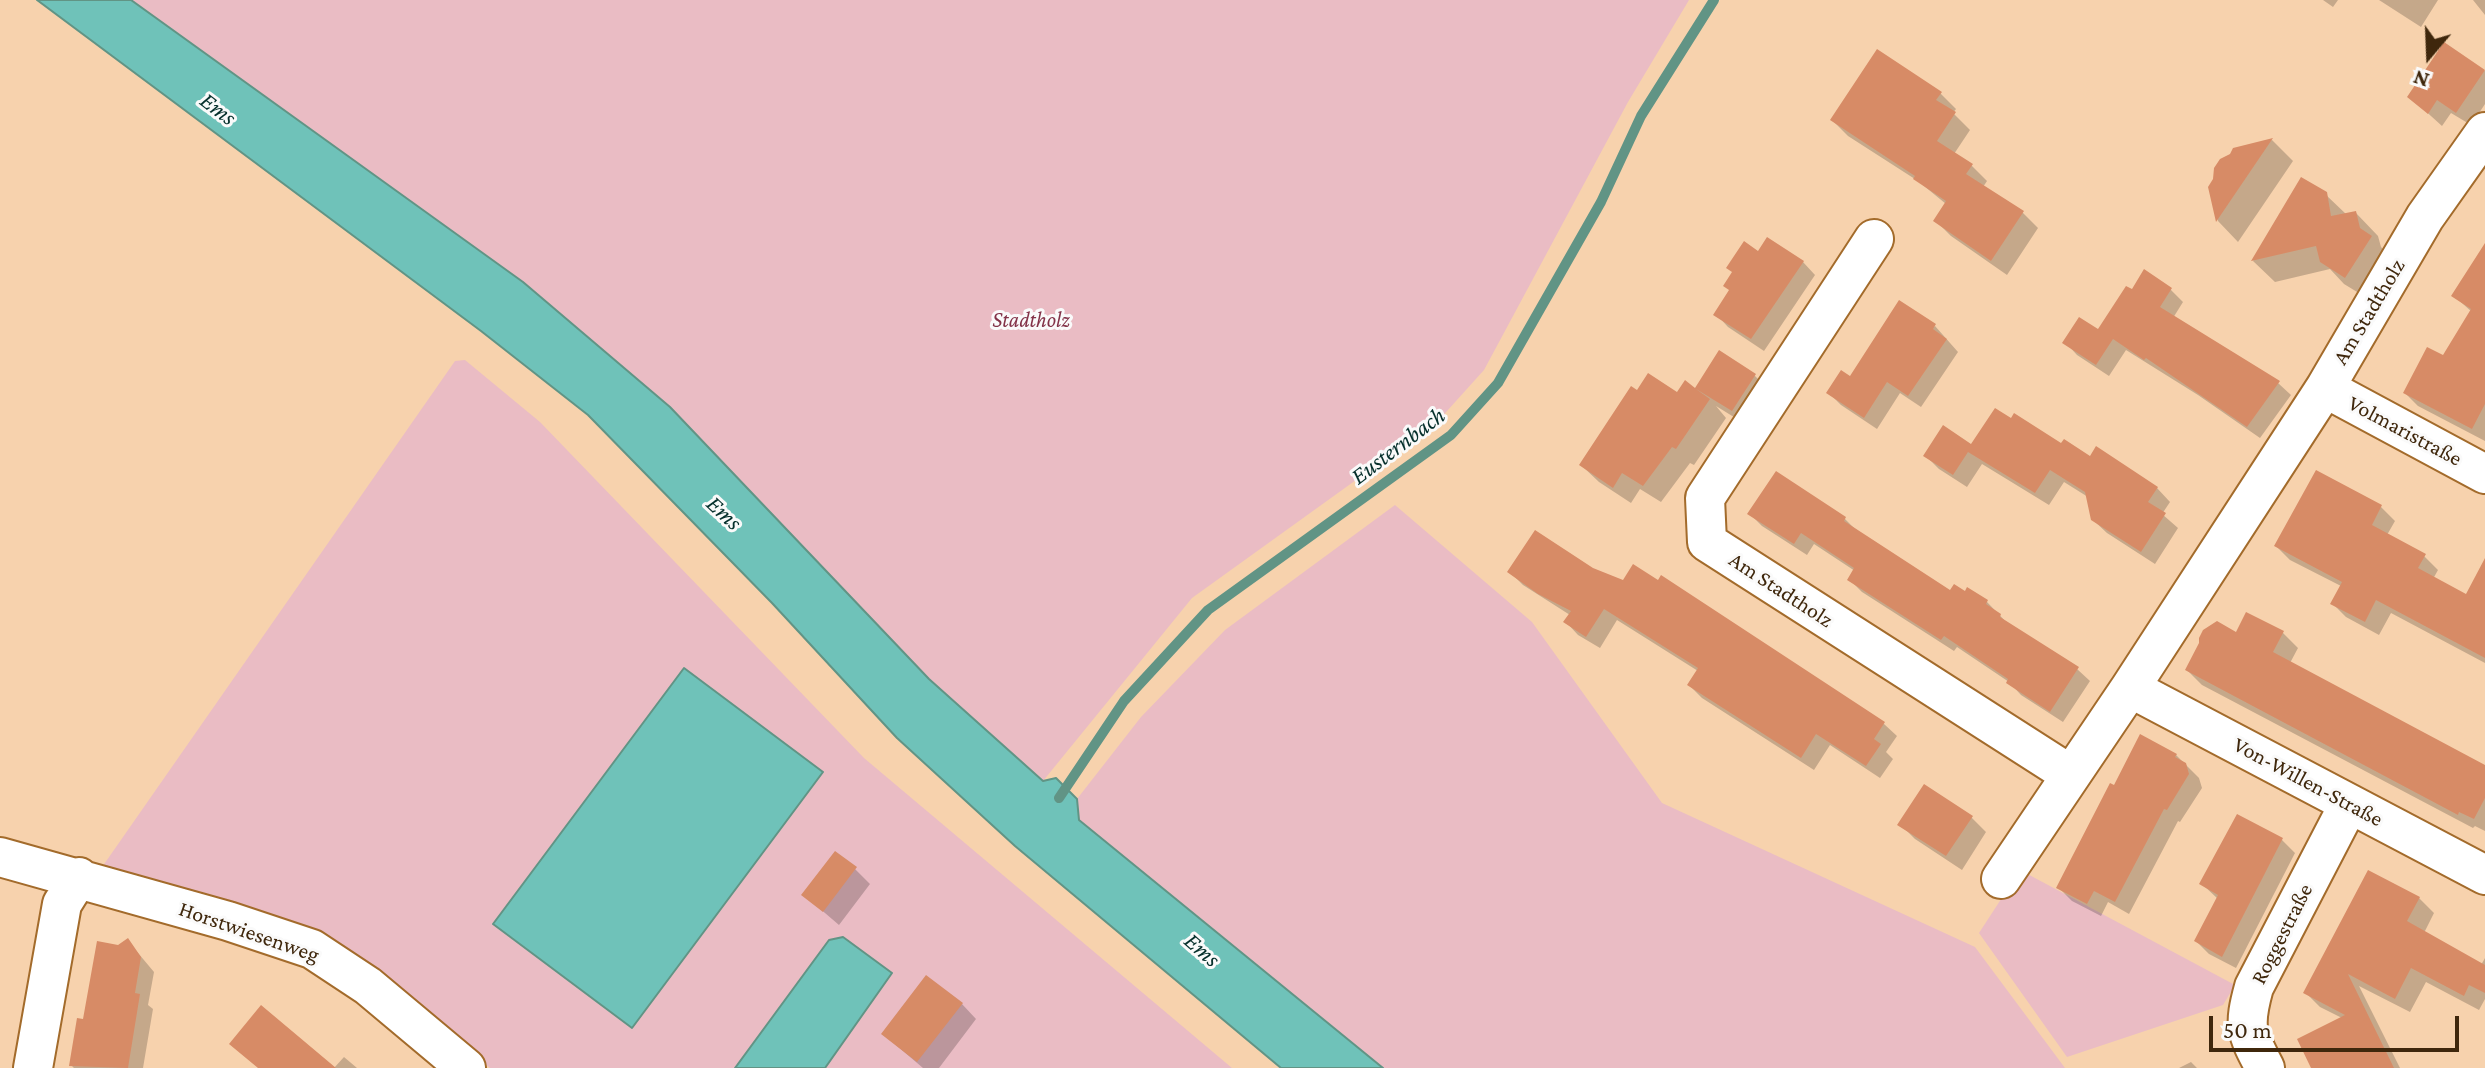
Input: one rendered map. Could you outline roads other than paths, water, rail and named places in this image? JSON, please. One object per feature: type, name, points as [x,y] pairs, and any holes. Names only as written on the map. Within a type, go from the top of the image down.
[{"type":"street","name":"Am Stadtholz","points":[[2001,879],[2130,688],[2325,388],[2425,217],[2485,132]]},
{"type":"street","name":"Am Stadtholz","points":[[1874,239],[1705,498],[1707,542],[2071,775]]},
{"type":"street","name":"Volmaristraße","points":[[2325,388],[2485,474]]},
{"type":"street","name":"Von-Willen-Straße","points":[[2130,688],[2485,875]]},
{"type":"street","name":"Roggestraße","points":[[2265,1068],[2248,1035],[2246,1016],[2254,987],[2349,804]]},
{"type":"street","name":"Horstwiesenweg","points":[[0,857],[79,877],[312,949],[368,986],[466,1068]]},
{"type":"street","points":[[33,1068],[62,904],[79,877]]},
{"type":"water","name":"Ems","points":[[37,0],[131,0],[523,282],[670,407],[929,679],[1043,781],[1056,778],[1077,799],[1079,820],[1383,1068],[1281,1068],[1015,846],[897,738],[772,603],[588,415],[481,331]]},
{"type":"water","points":[[684,668],[823,772],[632,1028],[493,924]]},
{"type":"water","points":[[843,937],[892,973],[825,1068],[735,1068],[829,940]]},
{"type":"waterway","name":"Eusternbach","points":[[1059,798],[1124,701],[1208,610],[1451,435],[1498,383],[1601,202],[1641,116],[1714,0]]},
{"type":"park label","name":"Stadtholz","points":[[1031,320]]}]
